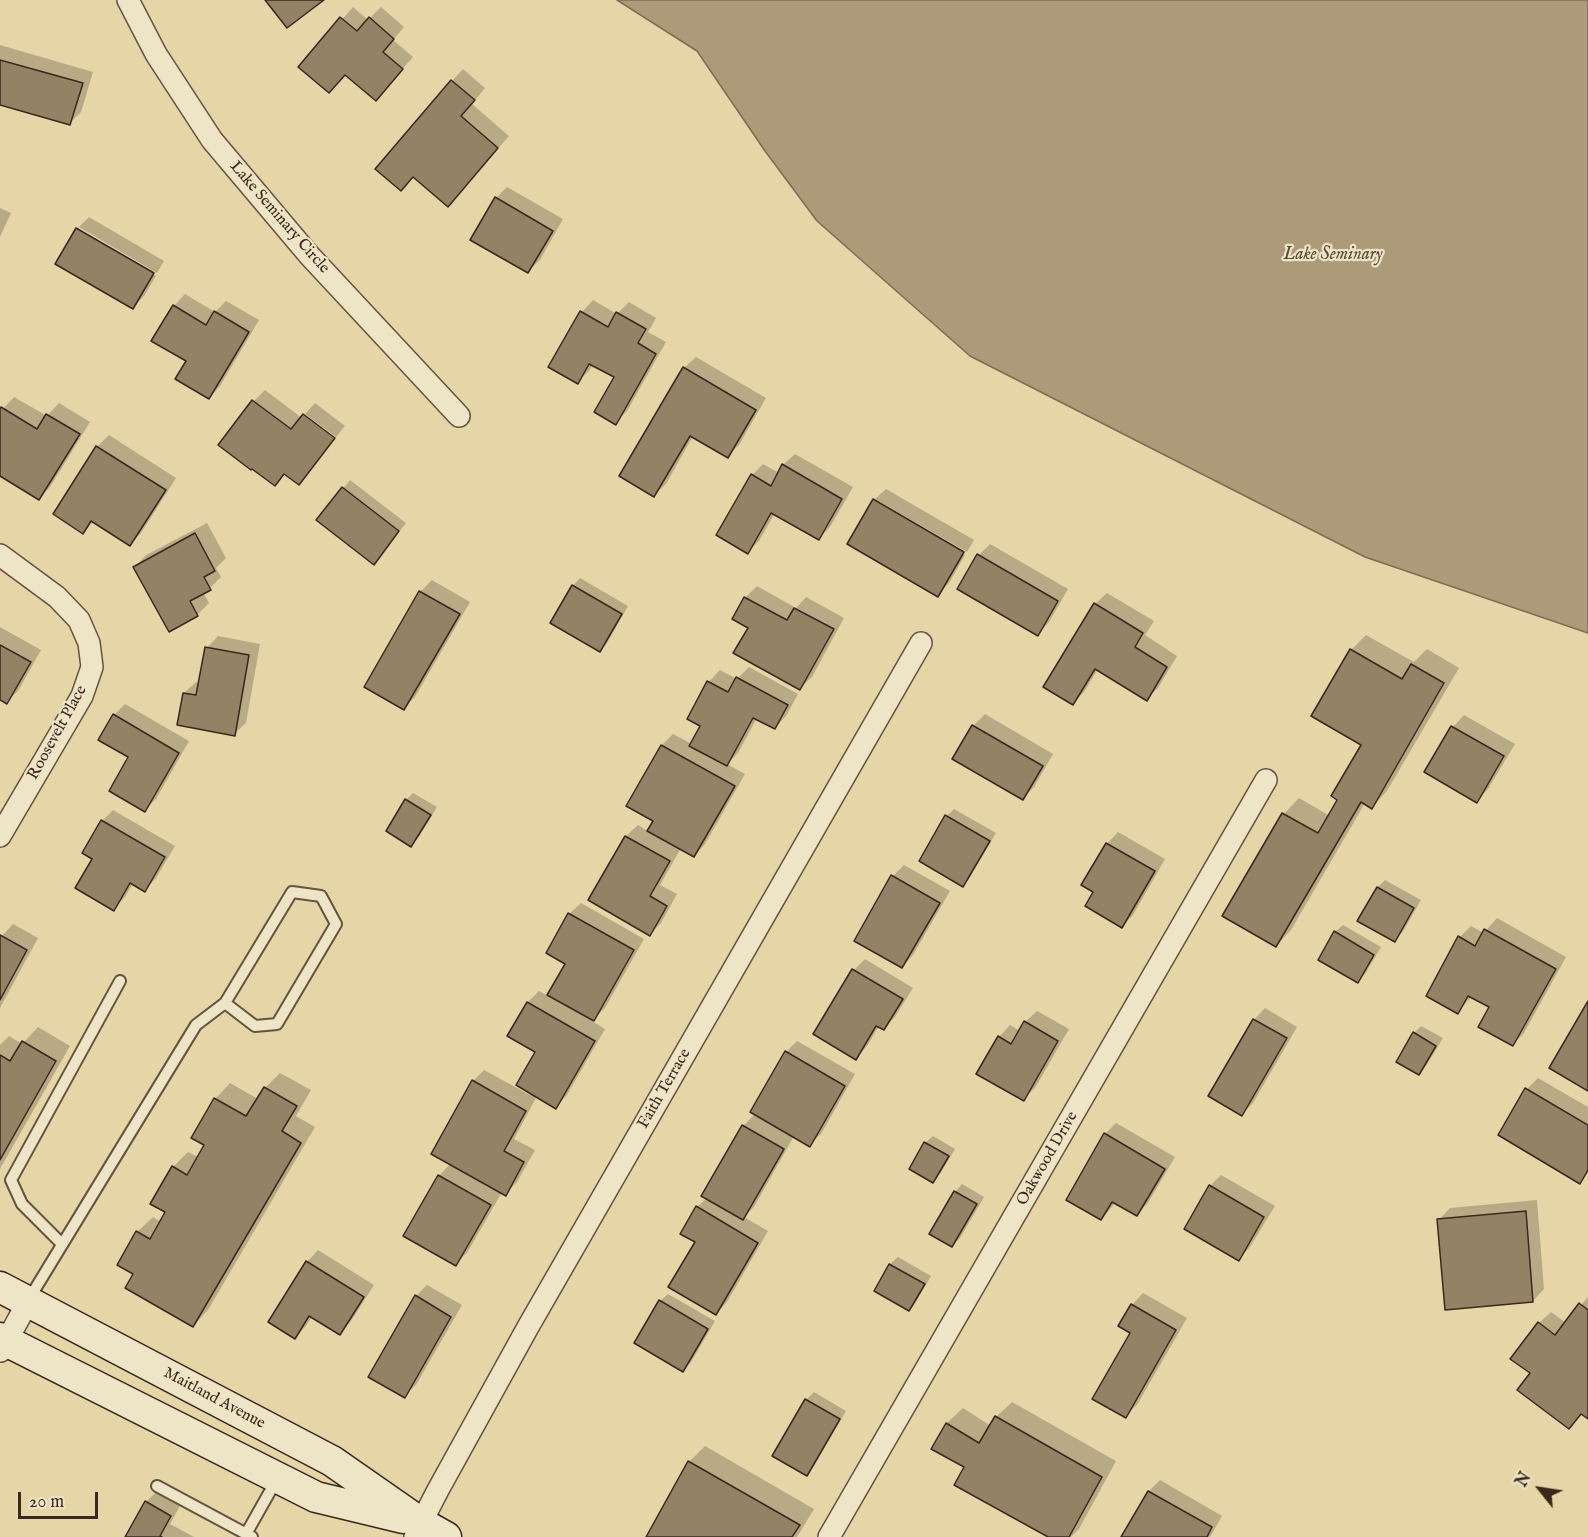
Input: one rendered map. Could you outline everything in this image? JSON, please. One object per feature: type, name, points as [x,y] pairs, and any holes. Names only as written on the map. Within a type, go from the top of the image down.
[{"type":"main road","name":"Maitland Avenue","points":[[0,1287],[332,1461],[427,1532]]},
{"type":"main road","points":[[2,1344],[316,1497],[427,1532]]},
{"type":"street","name":"Lake Seminary Circle","points":[[128,0],[156,54],[212,140],[309,255],[459,416]]},
{"type":"street","name":"Roosevelt Place","points":[[0,555],[57,597],[78,620],[89,643],[92,667],[82,696],[0,837]]},
{"type":"street","name":"Faith Terrace","points":[[427,1532],[528,1327],[921,643]]},
{"type":"street","name":"Oakwood Drive","points":[[829,1537],[1266,780]]},
{"type":"street","points":[[2,1344],[28,1302]]},
{"type":"lane","points":[[28,1302],[196,1025],[225,1003],[292,892],[321,896],[336,924],[277,1024],[255,1026],[225,1003]]},
{"type":"lane","points":[[62,1244],[22,1204],[11,1180],[120,981]]},
{"type":"lane","points":[[157,1486],[249,1535],[278,1478]]},
{"type":"water","name":"Lake Seminary","points":[[617,0],[1588,0],[1588,633],[1365,557],[970,356],[817,221],[765,151],[697,51]]},
{"type":"building","points":[[265,0],[324,0],[287,28]]},
{"type":"building","points":[[340,17],[357,31],[369,17],[394,39],[383,52],[403,69],[376,101],[345,75],[329,93],[298,67]]},
{"type":"building","points":[[0,60],[83,83],[70,125],[0,105]]},
{"type":"building","points":[[451,80],[475,100],[461,116],[498,148],[448,207],[413,177],[401,191],[375,169]]},
{"type":"building","points":[[495,197],[553,231],[528,273],[470,240]]},
{"type":"building","points":[[76,228],[154,273],[133,309],[55,264]]},
{"type":"building","points":[[173,305],[206,325],[214,311],[249,332],[209,399],[175,379],[186,361],[151,341]]},
{"type":"building","points":[[580,311],[608,327],[616,312],[646,329],[638,343],[656,354],[616,425],[594,412],[614,377],[589,364],[578,384],[548,367]]},
{"type":"building","points":[[683,367],[756,410],[728,458],[690,436],[654,497],[619,476]]},
{"type":"building","points":[[252,400],[291,429],[303,414],[335,438],[299,485],[284,474],[275,486],[218,445]]},
{"type":"building","points":[[1,407],[37,429],[46,414],[80,434],[39,500],[0,476]]},
{"type":"building","points":[[96,446],[166,490],[130,546],[91,521],[83,534],[53,514]]},
{"type":"building","points":[[782,464],[842,499],[819,540],[771,513],[748,554],[716,535],[751,474],[771,486]]},
{"type":"building","points":[[342,487],[399,531],[374,565],[316,520]]},
{"type":"building","points":[[873,499],[964,552],[938,597],[847,544]]},
{"type":"building","points":[[195,533],[215,571],[204,577],[211,590],[190,601],[198,616],[169,632],[133,567]]},
{"type":"building","points":[[977,554],[1058,601],[1038,636],[957,589]]},
{"type":"building","points":[[572,585],[622,614],[600,652],[550,623]]},
{"type":"building","points":[[419,591],[460,614],[404,710],[364,687]]},
{"type":"building","points":[[744,597],[787,620],[794,608],[834,629],[800,690],[733,653],[748,628],[732,619]]},
{"type":"building","points":[[1094,603],[1143,633],[1135,647],[1167,667],[1147,701],[1095,669],[1073,705],[1043,687]]},
{"type":"building","points":[[0,645],[31,662],[7,704],[0,700]]},
{"type":"building","points":[[205,647],[249,655],[235,736],[177,725],[183,693],[196,695]]},
{"type":"building","points":[[1350,649],[1402,679],[1411,664],[1444,683],[1372,809],[1361,802],[1276,947],[1222,916],[1282,813],[1318,833],[1337,800],[1331,796],[1361,745],[1311,716]]},
{"type":"building","points":[[736,677],[788,705],[775,729],[753,718],[727,766],[689,746],[700,726],[687,719],[707,681],[728,692]]},
{"type":"building","points":[[113,714],[179,753],[145,812],[109,791],[128,757],[98,740]]},
{"type":"building","points":[[972,725],[1043,766],[1023,800],[952,759]]},
{"type":"building","points":[[1451,726],[1504,756],[1477,803],[1424,772]]},
{"type":"building","points":[[661,745],[735,786],[694,857],[647,831],[653,821],[626,806]]},
{"type":"building","points":[[405,799],[431,815],[411,847],[386,831]]},
{"type":"building","points":[[945,815],[990,841],[963,887],[919,861]]},
{"type":"building","points":[[101,820],[165,857],[145,892],[130,883],[114,911],[75,888],[92,859],[82,853]]},
{"type":"building","points":[[625,836],[670,861],[650,896],[667,906],[650,936],[588,900]]},
{"type":"building","points":[[1106,843],[1155,871],[1122,928],[1085,906],[1093,892],[1081,885]]},
{"type":"building","points":[[891,875],[940,903],[902,968],[854,941]]},
{"type":"building","points":[[1377,887],[1414,908],[1395,942],[1357,921]]},
{"type":"building","points":[[568,913],[634,950],[594,1021],[547,995],[565,964],[546,953]]},
{"type":"building","points":[[1484,929],[1556,969],[1513,1046],[1478,1027],[1489,1007],[1468,996],[1458,1014],[1426,996],[1458,936],[1475,946]]},
{"type":"building","points":[[1334,931],[1374,955],[1358,983],[1318,960]]},
{"type":"building","points":[[0,935],[27,950],[0,1000]]},
{"type":"building","points":[[852,969],[903,999],[884,1030],[876,1026],[856,1060],[813,1034]]},
{"type":"building","points":[[1588,1001],[1588,1091],[1549,1068]]},
{"type":"building","points":[[527,1002],[595,1041],[556,1109],[516,1085],[535,1052],[507,1036]]},
{"type":"building","points":[[1253,1019],[1287,1038],[1242,1116],[1208,1096]]},
{"type":"building","points":[[1024,1021],[1058,1041],[1024,1101],[976,1074],[998,1036],[1011,1044]]},
{"type":"building","points":[[1413,1032],[1436,1046],[1419,1075],[1396,1062]]},
{"type":"building","points":[[22,1041],[56,1061],[0,1160],[0,1055],[10,1061]]},
{"type":"building","points":[[785,1051],[845,1086],[810,1147],[750,1112]]},
{"type":"building","points":[[472,1080],[526,1111],[504,1151],[524,1162],[506,1196],[431,1154]]},
{"type":"building","points":[[264,1087],[297,1106],[282,1131],[301,1143],[193,1327],[125,1288],[133,1274],[117,1265],[136,1231],[150,1239],[165,1212],[150,1204],[172,1166],[187,1175],[204,1145],[191,1138],[214,1098],[246,1116]]},
{"type":"building","points":[[1525,1088],[1588,1125],[1588,1170],[1580,1184],[1498,1135]]},
{"type":"building","points":[[742,1125],[784,1149],[743,1220],[701,1196]]},
{"type":"building","points":[[1104,1133],[1165,1169],[1137,1216],[1112,1202],[1101,1220],[1066,1200]]},
{"type":"building","points":[[924,1142],[949,1156],[933,1183],[909,1169]]},
{"type":"building","points":[[438,1175],[491,1205],[456,1266],[403,1236]]},
{"type":"building","points":[[1209,1185],[1264,1217],[1239,1261],[1184,1229]]},
{"type":"building","points":[[954,1191],[977,1204],[952,1247],[929,1234]]},
{"type":"building","points":[[696,1206],[758,1243],[716,1315],[668,1287],[695,1242],[680,1234]]},
{"type":"building","points":[[1526,1211],[1533,1302],[1445,1310],[1437,1219]]},
{"type":"building","points":[[306,1261],[364,1297],[340,1335],[309,1316],[295,1339],[268,1322]]},
{"type":"building","points":[[889,1264],[925,1284],[909,1311],[874,1291]]},
{"type":"building","points":[[415,1295],[451,1317],[405,1398],[368,1377]]},
{"type":"building","points":[[659,1300],[708,1329],[683,1372],[634,1343]]},
{"type":"building","points":[[1579,1303],[1588,1310],[1588,1419],[1581,1414],[1569,1429],[1517,1390],[1530,1373],[1510,1359],[1538,1322],[1555,1335]]},
{"type":"building","points":[[1131,1304],[1176,1330],[1126,1418],[1092,1399],[1130,1333],[1118,1326]]},
{"type":"building","points":[[805,1399],[840,1419],[807,1476],[772,1456]]},
{"type":"building","points":[[995,1416],[1102,1477],[1069,1537],[1048,1537],[954,1485],[964,1467],[931,1449],[946,1423],[979,1443]]},
{"type":"building","points":[[688,1461],[800,1525],[792,1537],[646,1537]]},
{"type":"building","points":[[1148,1491],[1212,1527],[1207,1537],[1121,1537]]},
{"type":"building","points":[[145,1501],[171,1516],[160,1536],[162,1537],[125,1537]]}]
